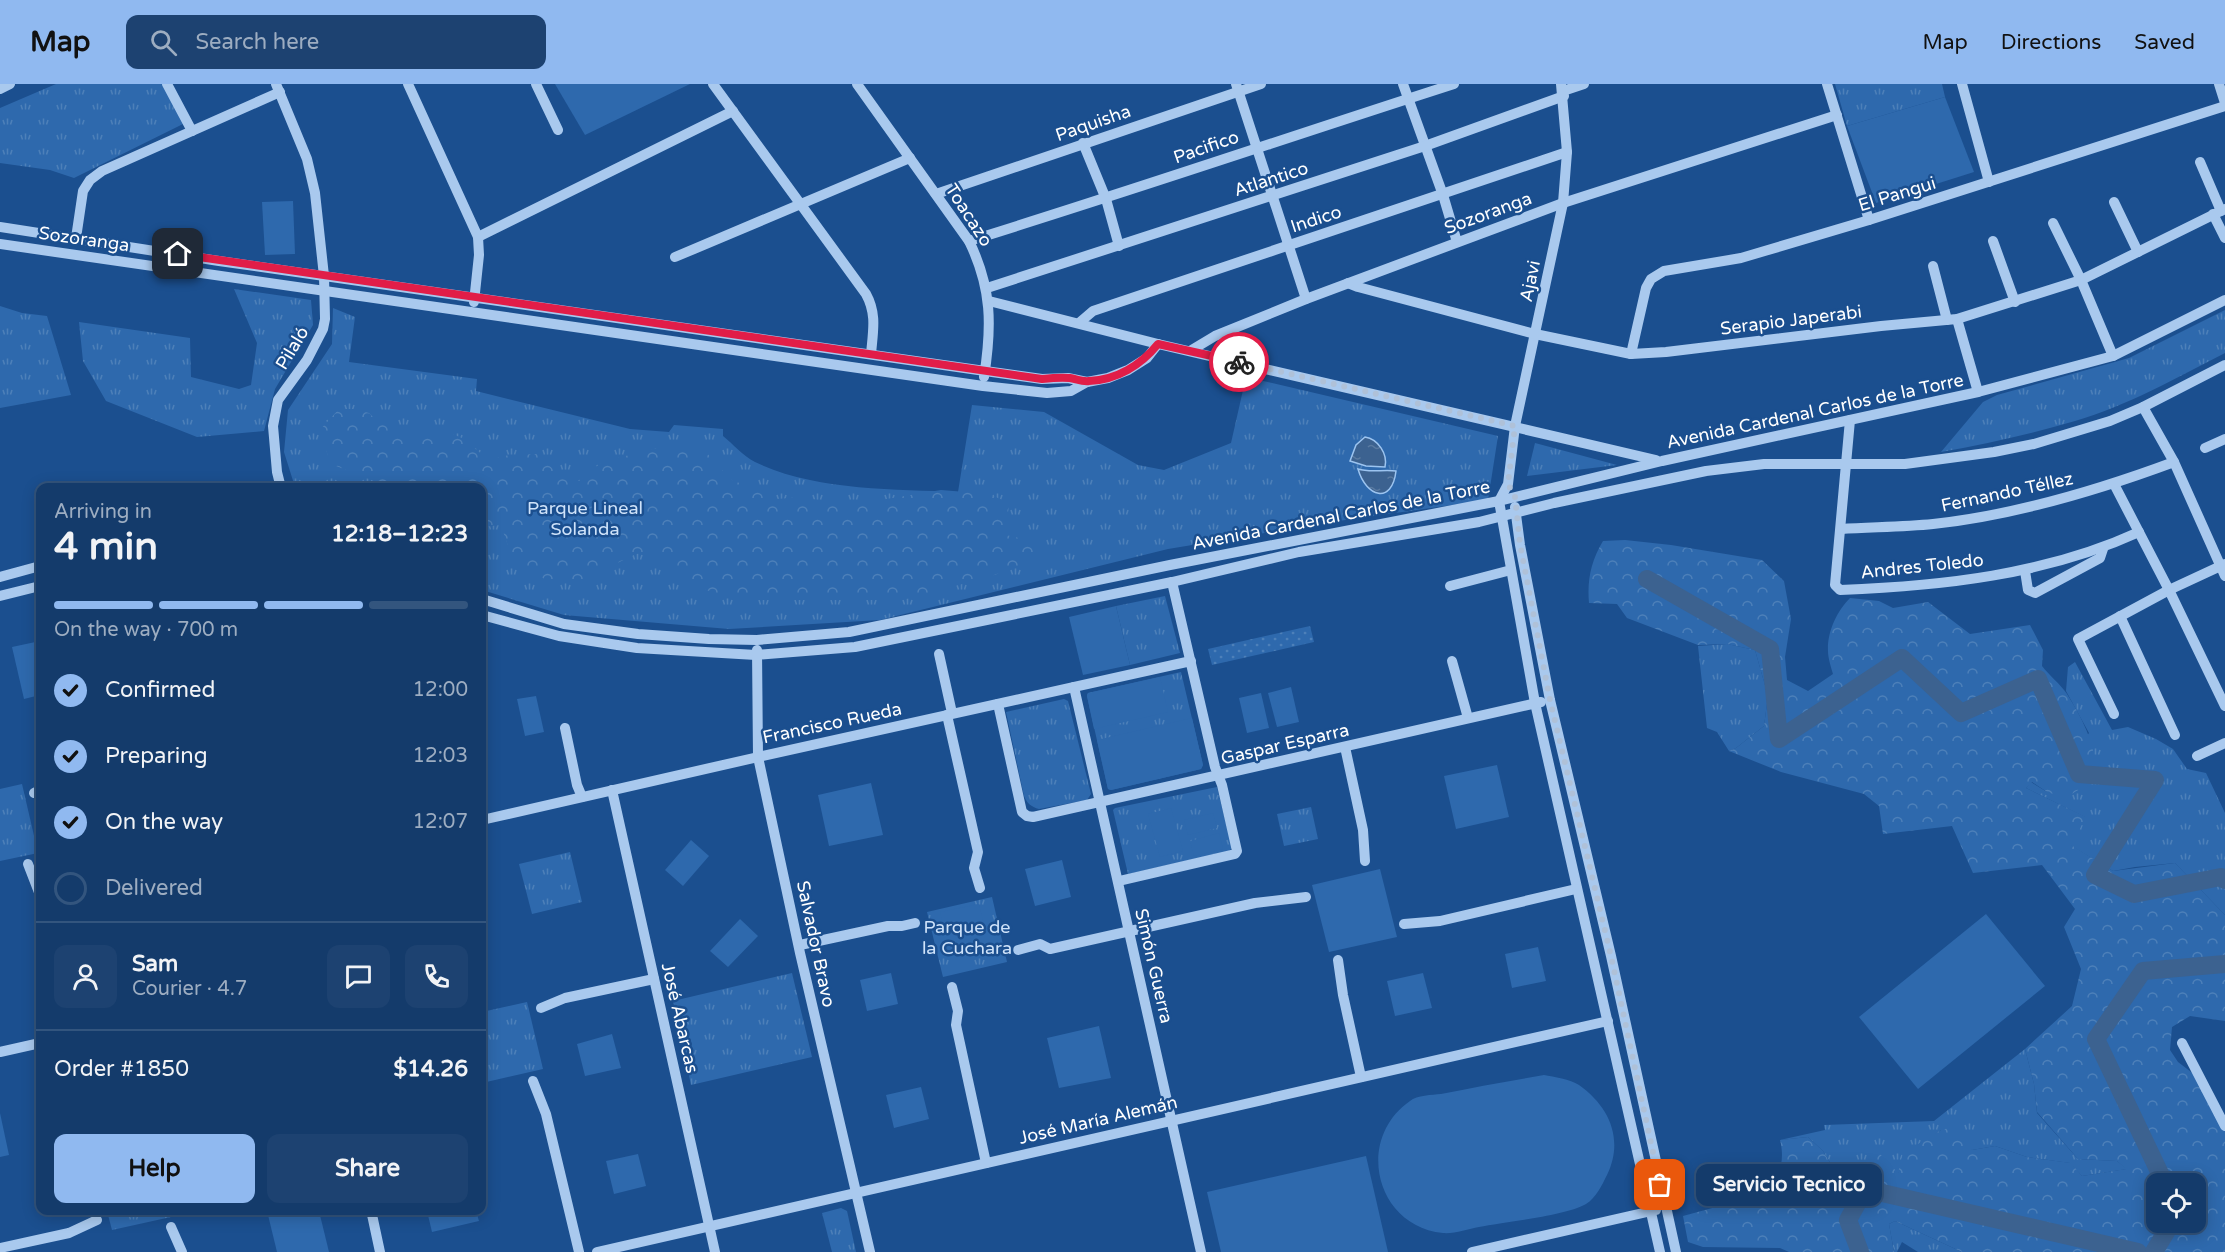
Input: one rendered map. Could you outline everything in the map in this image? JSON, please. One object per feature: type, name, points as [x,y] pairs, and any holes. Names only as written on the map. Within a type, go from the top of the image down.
[{"type":"street","points":[[0,88],[10,84]]},
{"type":"street","points":[[167,84],[192,131]]},
{"type":"street","points":[[408,84],[478,237],[479,255],[473,311]]},
{"type":"street","points":[[536,84],[558,130]]},
{"type":"street","points":[[713,84],[802,204],[872,306],[875,318],[871,354]]},
{"type":"street","name":"Toacazo","points":[[857,84],[969,241],[980,264],[989,301],[983,387]]},
{"type":"street","name":"Paquisha","points":[[936,194],[1237,88],[1262,84]]},
{"type":"street","points":[[1403,84],[1443,195],[1457,242]]},
{"type":"street","name":"Pacifico","points":[[969,241],[1106,199],[1257,147],[1454,84]]},
{"type":"street","name":"Atlantico","points":[[987,288],[1425,146],[1562,90],[1584,84]]},
{"type":"street","points":[[1827,84],[1869,220]]},
{"type":"street","points":[[1962,84],[1989,182]]},
{"type":"street","points":[[2220,84],[2225,104]]},
{"type":"street","points":[[76,238],[83,191],[90,180],[102,171],[192,131],[278,88]]},
{"type":"street","name":"Pilaló","points":[[278,88],[307,160],[315,193],[324,276],[325,319],[323,329],[307,360],[278,400],[273,426],[280,483]]},
{"type":"street","points":[[1237,88],[1306,299]]},
{"type":"street","name":"Ajavi","points":[[1499,501],[1508,484],[1515,426],[1563,203],[1568,152],[1562,90]]},
{"type":"street","name":"El Pangui","points":[[1631,354],[1646,288],[1655,275],[1674,269],[1741,258],[1869,220],[2225,104]]},
{"type":"street","points":[[478,237],[733,111]]},
{"type":"street","name":"Sozoranga","points":[[1191,351],[1215,336],[1306,299],[1563,203],[1837,115]]},
{"type":"street","points":[[1083,143],[1106,199],[1119,246]]},
{"type":"street","name":"Indico","points":[[1079,323],[1093,311],[1568,152]]},
{"type":"street","points":[[675,257],[910,158]]},
{"type":"street","points":[[2200,162],[2220,211],[2225,238]]},
{"type":"street","points":[[2115,202],[2138,252]]},
{"type":"street","name":"Serapio Japerabi","points":[[1348,283],[1535,334],[1631,354],[1952,320],[2081,280],[2220,211]]},
{"type":"street","points":[[2053,223],[2081,280],[2113,356]]},
{"type":"street","name":"Sozoranga","points":[[0,227],[219,261],[985,371],[1042,379],[1068,378],[1087,382]]},
{"type":"street","points":[[1994,242],[2015,302]]},
{"type":"street","name":"Sozoranga","points":[[0,244],[983,387],[1047,393],[1071,391],[1087,382],[1108,378],[1128,370],[1147,358],[1158,344]]},
{"type":"street","points":[[216,275],[219,261]]},
{"type":"street","points":[[1932,266],[1978,392]]},
{"type":"street","name":"Avenida Cardenal Carlos de la Torre","points":[[486,600],[564,624],[638,634],[757,640],[849,632],[1170,565],[1499,501],[1662,461],[1978,392],[2113,356],[2225,300]]},
{"type":"street","points":[[989,301],[1158,344],[1662,461]]},
{"type":"street","name":"Avenida Cardenal Carlos de la Torre","points":[[486,616],[559,636],[626,647],[756,655],[855,647],[1172,582],[1299,552],[1426,532],[1736,466],[1905,464],[1994,452],[2073,434],[2144,407],[2225,365]]},
{"type":"street","points":[[2114,714],[2078,639],[2169,590],[2223,569],[2174,462],[2144,407]]},
{"type":"street","name":"Andres Toledo","points":[[1850,420],[1834,585],[1840,590],[1913,587],[2025,571],[2103,549],[2139,532]]},
{"type":"street","points":[[2205,448],[2225,439]]},
{"type":"street","name":"Fernando Téllez","points":[[1841,529],[1934,524],[2025,508],[2115,484],[2174,462]]},
{"type":"street","points":[[1508,484],[1515,497],[1520,544],[1550,700],[1611,956],[1676,1252]]},
{"type":"street","points":[[2115,484],[2225,706]]},
{"type":"street","points":[[1499,501],[1535,703],[1660,1252]]},
{"type":"street","points":[[2025,571],[2028,590],[2035,593],[2100,558],[2103,549]]},
{"type":"street","points":[[0,577],[36,568]]},
{"type":"street","points":[[1450,586],[1511,570]]},
{"type":"street","points":[[1119,881],[1235,854],[1237,851],[1172,582]]},
{"type":"street","points":[[0,583],[2,596],[36,587]]},
{"type":"street","points":[[2120,616],[2175,735]]},
{"type":"street","name":"Salvador Bravo","points":[[757,640],[758,757],[870,1252]]},
{"type":"street","points":[[939,654],[978,852],[974,868],[980,888]]},
{"type":"street","name":"Francisco Rueda","points":[[486,819],[1191,661]]},
{"type":"street","points":[[1452,661],[1468,718]]},
{"type":"street","name":"Simón Guerra","points":[[1074,687],[1201,1252]]},
{"type":"street","name":"Gaspar Esparra","points":[[998,704],[1022,812],[1033,817],[1550,700]]},
{"type":"street","points":[[565,728],[577,785],[582,797]]},
{"type":"street","points":[[2197,756],[2225,743]]},
{"type":"street","points":[[1345,747],[1363,830],[1365,861]]},
{"type":"street","name":"José Abarcas","points":[[612,790],[715,1252]]},
{"type":"street","points":[[28,864],[36,885]]},
{"type":"street","points":[[1404,924],[1440,921],[1576,889]]},
{"type":"street","points":[[1018,950],[1040,944],[1050,949],[1255,903],[1306,897]]},
{"type":"street","points":[[800,945],[888,926],[915,923]]},
{"type":"street","points":[[1338,960],[1343,995],[1361,1077]]},
{"type":"street","points":[[541,1008],[565,998],[654,979]]},
{"type":"street","points":[[952,987],[958,1011],[956,1025],[986,1163]]},
{"type":"street","name":"José María Alemán","points":[[597,1252],[1608,1021]]},
{"type":"street","points":[[2182,1043],[2225,1126]]},
{"type":"street","points":[[0,1052],[36,1044]]},
{"type":"street","points":[[533,1081],[546,1114],[579,1252]]},
{"type":"street","points":[[1472,1252],[1520,1247],[1665,1208]]},
{"type":"street","points":[[372,1215],[380,1252]]},
{"type":"street","points":[[0,1248],[69,1233],[97,1221]]},
{"type":"street","points":[[171,1227],[182,1252]]},
{"type":"green space","points":[[56,84],[165,84],[185,123],[74,178],[50,170],[0,163],[0,108]]},
{"type":"green space","points":[[555,84],[690,84],[585,135]]},
{"type":"green space","points":[[1835,84],[1942,84],[1945,97],[1847,126]]},
{"type":"green space","points":[[1945,97],[1974,172],[1876,203],[1847,126]]},
{"type":"green space","points":[[293,201],[295,254],[265,255],[262,202]]},
{"type":"green space","points":[[234,289],[311,300],[313,325],[275,389],[264,431],[197,437],[106,401],[83,361],[79,322],[190,338],[191,377],[239,389],[251,385],[257,343]]},
{"type":"green space","points":[[0,306],[22,313],[47,316],[71,395],[0,408]]},
{"type":"green space","name":"Parque Lineal Solanda","points":[[333,308],[355,317],[349,362],[477,379],[476,391],[630,429],[669,432],[674,425],[723,429],[723,436],[755,462],[803,478],[855,487],[958,492],[972,405],[1044,412],[1138,465],[1164,470],[1231,443],[1246,377],[1498,436],[1488,500],[1331,522],[1168,549],[880,620],[729,629],[564,615],[486,591],[486,483],[294,483],[284,452],[288,410],[332,344]]},
{"type":"green space","points":[[2225,310],[2225,353],[2170,382],[2113,408],[2075,421],[1941,452],[1983,402],[1997,395],[2129,358]]},
{"type":"green space","points":[[339,409],[354,409],[369,413],[379,423],[406,433],[445,431],[462,438],[489,460],[509,455],[538,454],[563,479],[579,481],[602,462],[681,442],[705,451],[730,479],[776,499],[803,497],[844,506],[941,490],[989,494],[1009,503],[1006,535],[1023,539],[1043,556],[1042,559],[985,578],[902,600],[735,600],[686,583],[654,551],[636,554],[582,580],[551,582],[531,572],[509,549],[501,525],[486,527],[486,483],[380,483],[331,464],[319,431]]},
{"type":"green space","points":[[1535,443],[1617,465],[1527,476]]},
{"type":"green space","points":[[1625,540],[1762,560],[1784,581],[1791,619],[1785,657],[1787,680],[1808,691],[1833,674],[1828,654],[1829,637],[1837,615],[1850,598],[1879,601],[1893,608],[1928,602],[1970,634],[2030,625],[2043,650],[2042,666],[2064,690],[2084,724],[2093,749],[2094,761],[2089,781],[2066,798],[2047,792],[2032,782],[2026,788],[2086,817],[2071,845],[2113,871],[2175,863],[2225,915],[2225,1021],[2190,1016],[2172,1027],[2170,1050],[2178,1062],[2195,1075],[2225,1131],[2225,1252],[1962,1252],[1895,1221],[1889,1224],[1894,1252],[1789,1252],[1780,1248],[1703,1247],[1688,1242],[1683,1216],[1771,1192],[1781,1166],[1780,1140],[1808,1137],[1823,1151],[1842,1182],[1859,1177],[1878,1152],[1898,1173],[1903,1153],[1941,1130],[1961,1125],[1972,1150],[1995,1146],[2027,1157],[2071,1163],[2082,1176],[2126,1169],[2117,1161],[2078,1159],[2037,1112],[2034,1084],[2025,1049],[2072,1006],[2081,969],[2064,927],[2075,909],[2042,865],[1973,873],[1952,826],[1883,834],[1879,806],[1864,794],[1781,772],[1729,751],[1764,726],[1768,696],[1755,650],[1727,644],[1698,645],[1627,618],[1617,604],[1589,603],[1589,586],[1595,556],[1603,541]]},
{"type":"green space","points":[[1165,596],[1180,653],[1130,665],[1116,606]]},
{"type":"green space","points":[[1116,606],[1130,665],[1083,675],[1069,617]]},
{"type":"green space","points":[[1310,626],[1314,642],[1212,665],[1208,649]]},
{"type":"green space","points":[[36,642],[36,696],[24,699],[12,647]]},
{"type":"green space","points":[[1727,644],[1755,650],[1768,696],[1764,726],[1729,751],[1717,732],[1707,728],[1698,646]]},
{"type":"green space","points":[[2075,662],[2112,730],[2128,727],[2156,739],[2173,749],[2187,769],[2206,773],[2225,813],[2225,915],[2175,863],[2113,871],[2070,845],[2085,817],[2026,788],[2031,782],[2047,792],[2089,733],[2066,691],[2068,667]]},
{"type":"green space","points":[[1181,672],[1203,765],[1201,769],[1108,789],[1088,693]]},
{"type":"green space","points":[[1160,677],[1168,712],[1094,729],[1088,693]]},
{"type":"green space","points":[[1291,687],[1299,722],[1277,727],[1268,693]]},
{"type":"green space","points":[[1261,693],[1269,728],[1247,733],[1239,698]]},
{"type":"green space","points":[[536,696],[544,732],[525,736],[517,699]]},
{"type":"green space","points":[[1064,699],[1068,701],[1091,794],[1087,800],[1039,809],[1026,801],[1024,796],[1006,712]]},
{"type":"green space","points":[[1192,718],[1203,765],[1201,769],[1108,789],[1097,740]]},
{"type":"green space","points":[[1497,765],[1509,817],[1456,829],[1444,776]]},
{"type":"green space","points":[[871,783],[883,835],[829,846],[818,795]]},
{"type":"green space","points":[[22,784],[36,853],[0,861],[0,789]]},
{"type":"green space","points":[[1217,787],[1232,848],[1229,851],[1128,874],[1113,810],[1115,808]]},
{"type":"green space","points":[[1311,807],[1318,839],[1284,846],[1277,814]]},
{"type":"green space","points":[[1171,808],[1183,851],[1160,857],[1148,814]]},
{"type":"green space","points":[[1213,813],[1217,828],[1188,835],[1184,820]]},
{"type":"green space","points":[[1219,833],[1223,849],[1194,856],[1190,841]]},
{"type":"green space","points":[[691,840],[709,856],[683,886],[665,870]]},
{"type":"green space","points":[[570,852],[582,902],[532,914],[519,864]]},
{"type":"green space","points":[[1062,860],[1071,897],[1035,906],[1025,869]]},
{"type":"green space","points":[[1380,869],[1397,937],[1329,952],[1312,885]]},
{"type":"green space","name":"Parque de la Cuchara","points":[[992,897],[1007,962],[943,977],[927,912]]},
{"type":"green space","points":[[979,904],[984,925],[945,933],[940,912]]},
{"type":"green space","points":[[1986,914],[2045,986],[1918,1089],[1859,1017]]},
{"type":"green space","points":[[740,919],[758,936],[728,967],[710,951]]},
{"type":"green space","points":[[1538,947],[1546,981],[1512,988],[1505,954]]},
{"type":"green space","points":[[792,973],[812,1057],[691,1085],[673,1001]]},
{"type":"green space","points":[[891,973],[898,1004],[867,1011],[860,980]]},
{"type":"green space","points":[[1423,973],[1432,1008],[1395,1016],[1387,981]]},
{"type":"green space","points":[[527,1002],[543,1069],[486,1082],[486,1011]]},
{"type":"green space","points":[[1099,1026],[1111,1078],[1059,1088],[1047,1038]]},
{"type":"green space","points":[[612,1034],[621,1068],[585,1076],[577,1044]]},
{"type":"green space","points":[[2025,1049],[2034,1084],[2037,1113],[2078,1159],[2117,1161],[2127,1169],[2082,1176],[2070,1163],[2027,1157],[1995,1146],[1972,1150],[1941,1130],[1924,1142],[1898,1173],[1859,1177],[1842,1182],[1823,1151],[1808,1137],[1780,1140],[1825,1130],[1824,1125],[1934,1121]]},
{"type":"green space","points":[[1544,1075],[1579,1085],[1599,1103],[1611,1125],[1614,1137],[1612,1162],[1603,1183],[1593,1198],[1586,1204],[1564,1212],[1452,1233],[1420,1227],[1401,1215],[1388,1198],[1380,1179],[1378,1158],[1382,1137],[1393,1117],[1410,1101],[1417,1098]]},
{"type":"green space","points":[[921,1087],[929,1119],[894,1128],[886,1095]]},
{"type":"green space","points":[[0,1113],[9,1155],[0,1157]]},
{"type":"green space","points":[[638,1154],[646,1186],[614,1194],[606,1161]]},
{"type":"green space","points":[[1366,1156],[1388,1252],[1221,1252],[1207,1192]]},
{"type":"green space","points":[[841,1208],[847,1211],[856,1252],[832,1252],[822,1213]]},
{"type":"green space","points":[[108,1215],[180,1215],[112,1230]]},
{"type":"green space","points":[[268,1215],[320,1215],[329,1252],[277,1252]]},
{"type":"green space","points":[[428,1215],[477,1215],[479,1221],[432,1232]]},
{"type":"green space","points":[[1895,1221],[1962,1252],[1918,1252],[1902,1242],[1897,1252],[1894,1252],[1889,1224]]},
{"type":"water","points":[[1365,437],[1370,438],[1381,448],[1385,457],[1385,467],[1366,466],[1350,461],[1356,445]]},
{"type":"water","points":[[1358,469],[1396,471],[1394,482],[1384,493],[1372,491],[1362,479]]},
{"type":"waterway","points":[[1647,579],[1770,649],[1779,739],[1902,658],[1961,713],[2038,679],[2079,774],[2155,780],[2095,875],[2134,894],[2221,877],[2225,880]]},
{"type":"waterway","points":[[2160,1173],[2096,1039],[2143,971],[2225,964]]},
{"type":"waterway","points":[[1860,1252],[1848,1220],[1865,1189],[2138,1252]]},
{"type":"waterway","points":[[2154,1252],[2165,1233]]},
{"type":"way so far","points":[[1239,362],[1515,426],[1508,484],[1515,497],[1520,544],[1550,700],[1611,956],[1660,1185]]},
{"type":"place","name":"Servicio Tecnico","points":[[1660,1185]]},
{"type":"route","points":[[178,254],[1042,379],[1068,378],[1087,382],[1108,378],[1128,370],[1147,358],[1158,344],[1239,362]]}]
